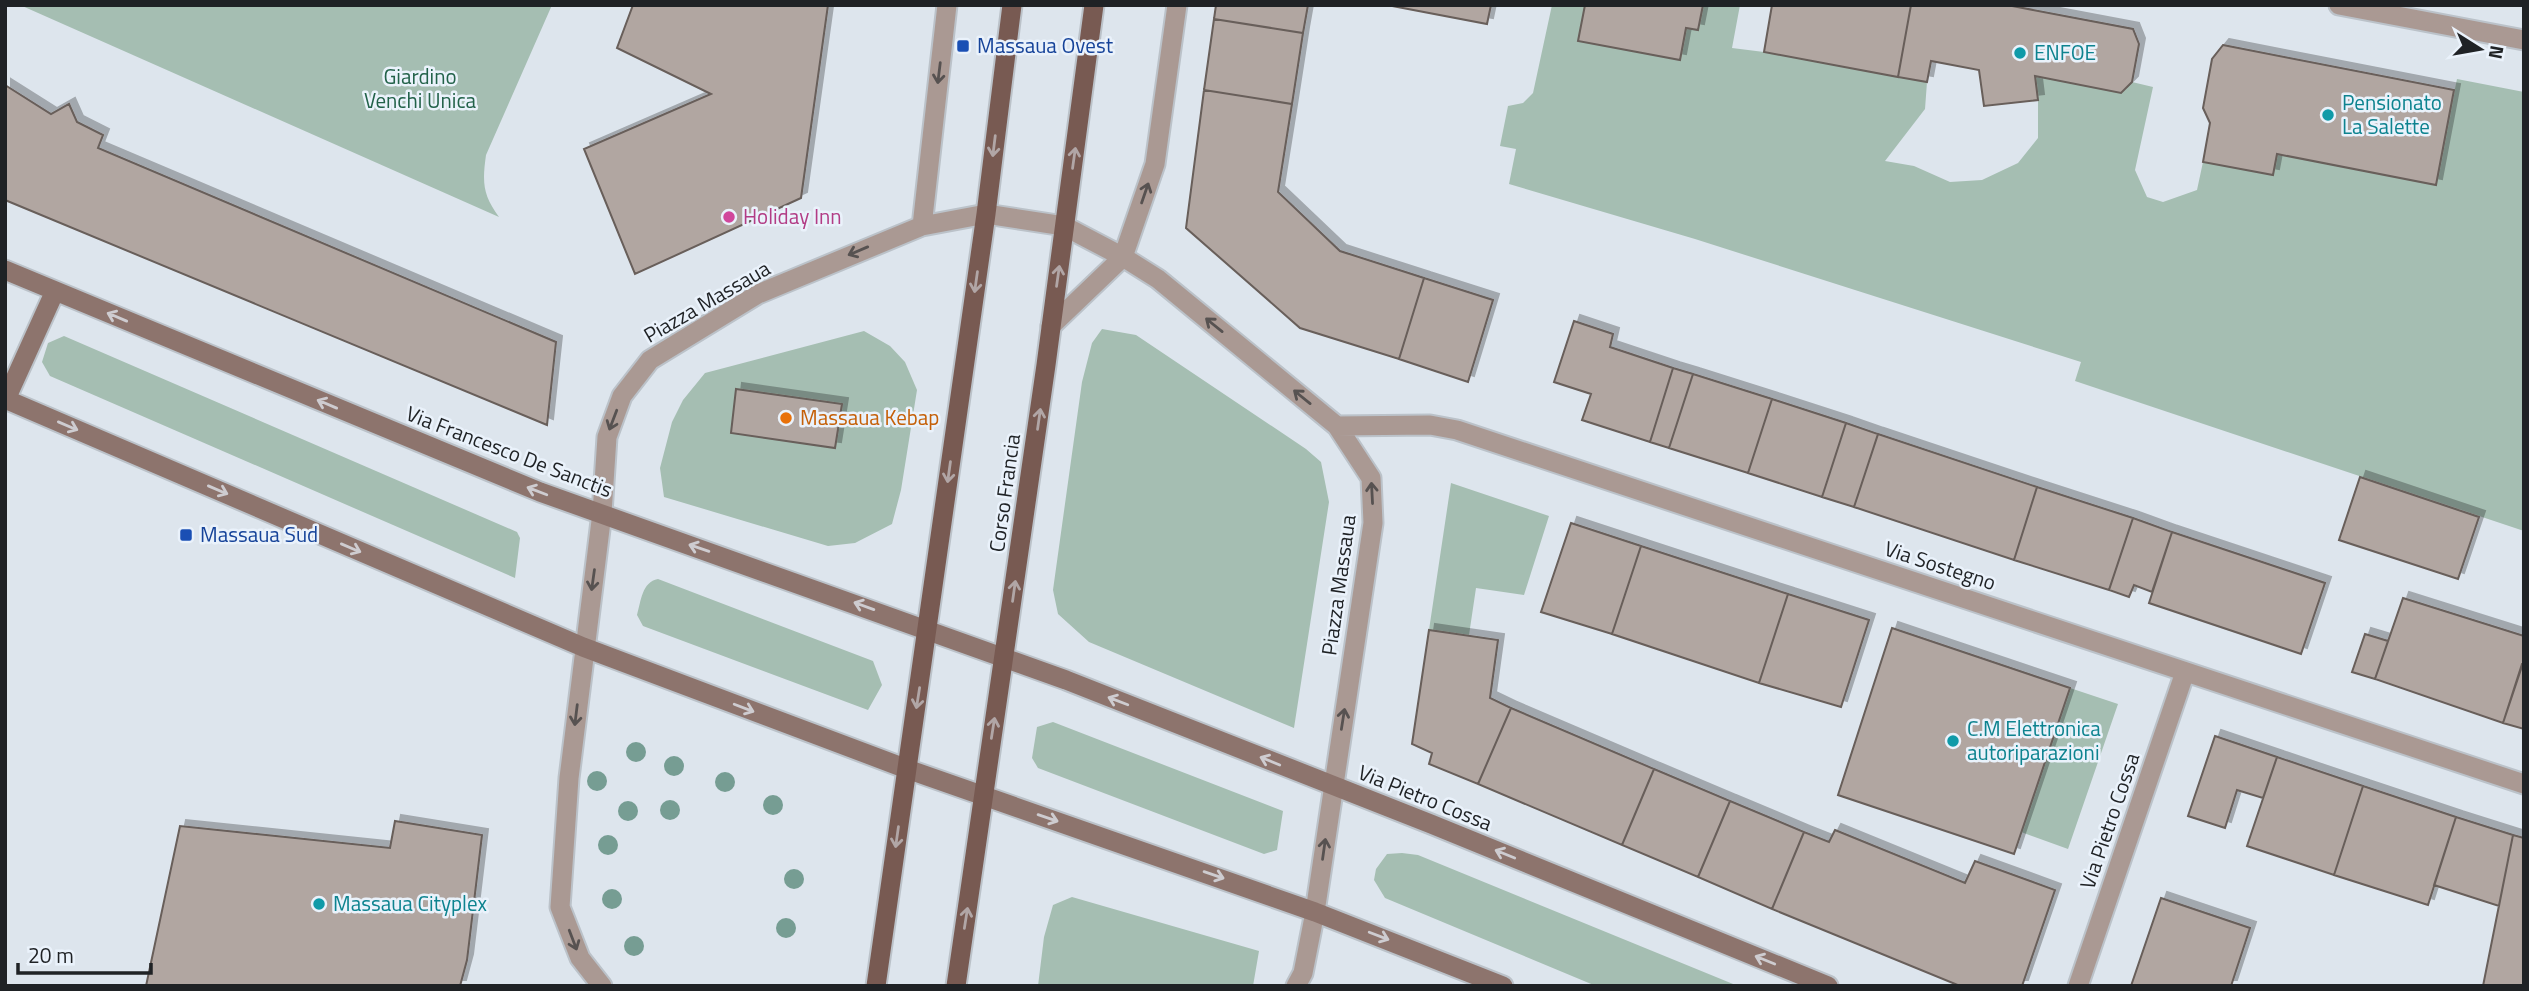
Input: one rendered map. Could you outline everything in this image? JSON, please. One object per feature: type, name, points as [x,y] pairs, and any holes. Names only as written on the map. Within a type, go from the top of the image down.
[{"type":"main road","points":[[876,986],[986,214],[1012,5]]},
{"type":"main road","name":"Corso Francia","points":[[956,986],[1051,326],[1094,5]]},
{"type":"main road","name":"Via Francesco De Sanctis","points":[[5,270],[540,492],[1004,658]]},
{"type":"main road","points":[[55,290],[6,399],[583,647],[907,769],[1315,912],[1503,986]]},
{"type":"main road","name":"Via Pietro Cossa","points":[[1004,658],[1334,786],[1828,986]]},
{"type":"street","points":[[922,226],[947,5]]},
{"type":"street","points":[[1051,326],[1123,257],[1155,164],[1177,5]]},
{"type":"street","points":[[2339,5],[2524,40]]},
{"type":"street","name":"Piazza Massaua","points":[[602,986],[580,958],[560,907],[569,778],[583,647],[602,513],[607,437],[622,396],[650,360],[758,294],[922,226],[986,214],[1065,226],[1123,257],[1172,290],[1337,426],[1371,478],[1373,523],[1315,912],[1303,973],[1296,986]]},
{"type":"street","name":"Via Sostegno","points":[[1337,426],[1430,425],[1457,430],[2524,784]]},
{"type":"street","name":"Via Pietro Cossa","points":[[2078,986],[2185,671]]},
{"type":"green space","name":"Giardino Venchi Unica","points":[[20,5],[552,5],[486,155],[485,188],[499,217]]},
{"type":"green space","points":[[1552,5],[1740,5],[1732,48],[1927,82],[1925,109],[1885,161],[1914,166],[1950,182],[1982,180],[2018,163],[2038,138],[2035,76],[2121,93],[2132,82],[2153,87],[2135,170],[2147,197],[2163,202],[2197,190],[2203,162],[2272,175],[2277,154],[2435,185],[2457,79],[2524,92],[2524,531],[2075,381],[2081,362],[1695,239],[1509,184],[1516,149],[1500,146],[1508,106],[1523,103],[1533,93]]},
{"type":"green space","points":[[1102,329],[1136,335],[1306,449],[1321,462],[1329,502],[1294,728],[1089,642],[1058,614],[1053,590],[1082,382],[1092,343]]},
{"type":"green space","points":[[864,331],[890,346],[905,362],[917,390],[901,490],[892,524],[855,543],[828,546],[664,497],[660,468],[672,422],[683,400],[705,373]]},
{"type":"green space","points":[[64,336],[517,532],[520,538],[515,578],[50,376],[42,362],[48,343]]},
{"type":"green space","points":[[1451,483],[1549,516],[1524,595],[1476,588],[1469,635],[1429,630]]},
{"type":"green space","points":[[658,579],[873,661],[882,685],[868,710],[643,626],[637,615],[641,598],[645,588]]},
{"type":"green space","points":[[2070,688],[2118,704],[2068,849],[2021,832]]},
{"type":"green space","points":[[1053,722],[1283,811],[1277,850],[1264,854],[1038,768],[1032,758],[1037,727]]},
{"type":"green space","points":[[1387,854],[1418,855],[1738,986],[1596,986],[1385,898],[1374,880],[1376,869]]},
{"type":"green space","points":[[1072,897],[1259,951],[1253,986],[1038,986],[1044,937],[1053,905]]},
{"type":"building","points":[[633,5],[828,5],[801,198],[635,274],[584,149],[711,94],[617,48]]},
{"type":"building","points":[[1216,5],[1308,5],[1303,33],[1214,19]]},
{"type":"building","points":[[1387,5],[1491,5],[1487,24]]},
{"type":"building","points":[[1585,5],[1703,5],[1698,30],[1686,28],[1680,60],[1578,41]]},
{"type":"building","points":[[1772,5],[1911,5],[1898,77],[1764,52]]},
{"type":"building","name":"ENFOE","points":[[1911,5],[2007,5],[2133,29],[2139,44],[2132,82],[2121,93],[2035,76],[2038,100],[1984,106],[1979,70],[1931,61],[1927,82],[1898,77]]},
{"type":"building","points":[[1214,19],[1303,33],[1292,104],[1204,90]]},
{"type":"building","name":"Pensionato La Salette","points":[[2223,45],[2454,90],[2436,185],[2277,154],[2273,175],[2203,162],[2210,123],[2203,108],[2212,59]]},
{"type":"building","points":[[5,85],[51,114],[69,104],[77,122],[103,135],[98,148],[556,342],[547,425],[5,200]]},
{"type":"building","points":[[1204,90],[1292,104],[1278,192],[1340,251],[1424,278],[1399,359],[1300,328],[1186,228]]},
{"type":"building","points":[[1424,278],[1493,300],[1468,382],[1399,359]]},
{"type":"building","points":[[1574,321],[1613,334],[1610,347],[1673,368],[1650,442],[1582,420],[1591,394],[1554,382]]},
{"type":"building","points":[[1673,368],[1693,374],[1669,448],[1650,442]]},
{"type":"building","points":[[1693,374],[1772,399],[1748,473],[1669,448]]},
{"type":"building","name":"Massaua Kebap","points":[[736,389],[842,404],[835,448],[731,433]]},
{"type":"building","points":[[1772,399],[1846,423],[1822,497],[1748,473]]},
{"type":"building","points":[[1846,423],[1878,434],[1854,507],[1822,497]]},
{"type":"building","points":[[1878,434],[2037,487],[2014,560],[1854,507]]},
{"type":"building","points":[[2360,477],[2479,517],[2458,579],[2339,540]]},
{"type":"building","points":[[2037,487],[2133,518],[2109,590],[2014,560]]},
{"type":"building","points":[[2133,518],[2172,532],[2152,592],[2134,585],[2129,597],[2109,590]]},
{"type":"building","points":[[1571,523],[1641,546],[1612,634],[1541,612]]},
{"type":"building","points":[[2172,532],[2325,583],[2301,654],[2149,603]]},
{"type":"building","points":[[1641,546],[1788,594],[1759,683],[1612,634]]},
{"type":"building","points":[[1788,594],[1869,620],[1841,707],[1759,683]]},
{"type":"building","points":[[2403,598],[2524,636],[2524,660],[2503,723],[2375,679]]},
{"type":"building","name":"C.M Elettronica autoriparazioni","points":[[1892,628],[2070,688],[2014,854],[1838,795]]},
{"type":"building","points":[[1429,630],[1498,640],[1490,698],[1511,708],[1478,784],[1429,764],[1432,753],[1412,744]]},
{"type":"building","points":[[2365,634],[2388,641],[2375,679],[2352,672]]},
{"type":"building","points":[[2524,664],[2524,729],[2503,723]]},
{"type":"building","points":[[1511,708],[1654,769],[1622,845],[1478,784]]},
{"type":"building","points":[[2215,736],[2277,757],[2263,798],[2237,790],[2225,828],[2188,816]]},
{"type":"building","points":[[2277,757],[2363,786],[2334,875],[2247,846]]},
{"type":"building","points":[[1654,769],[1730,801],[1698,877],[1622,845]]},
{"type":"building","points":[[2363,786],[2456,817],[2428,905],[2334,875]]},
{"type":"building","points":[[1730,801],[1804,832],[1772,909],[1698,877]]},
{"type":"building","points":[[2456,817],[2513,835],[2499,906],[2434,885]]},
{"type":"building","name":"Massaua Cityplex","points":[[395,821],[482,835],[467,960],[460,986],[146,986],[180,826],[390,848]]},
{"type":"building","points":[[1835,830],[1965,883],[1975,861],[2055,890],[2022,986],[1960,986],[1772,909],[1804,832],[1829,842]]},
{"type":"building","points":[[2513,835],[2524,838],[2524,986],[2483,986]]},
{"type":"building","points":[[2161,898],[2250,928],[2231,986],[2131,986]]},
{"type":"place","name":"Massaua Ovest","points":[[963,46]]},
{"type":"place","name":"ENFOE","points":[[2020,53]]},
{"type":"place","name":"Pensionato La Salette","points":[[2328,115]]},
{"type":"place","name":"Holiday Inn","points":[[729,217]]},
{"type":"place","name":"Massaua Kebap","points":[[786,418]]},
{"type":"place","name":"Massaua Sud","points":[[186,535]]},
{"type":"place","name":"C.M Elettronica autoriparazioni","points":[[1953,741]]},
{"type":"place","name":"Massaua Cityplex","points":[[319,904]]}]
